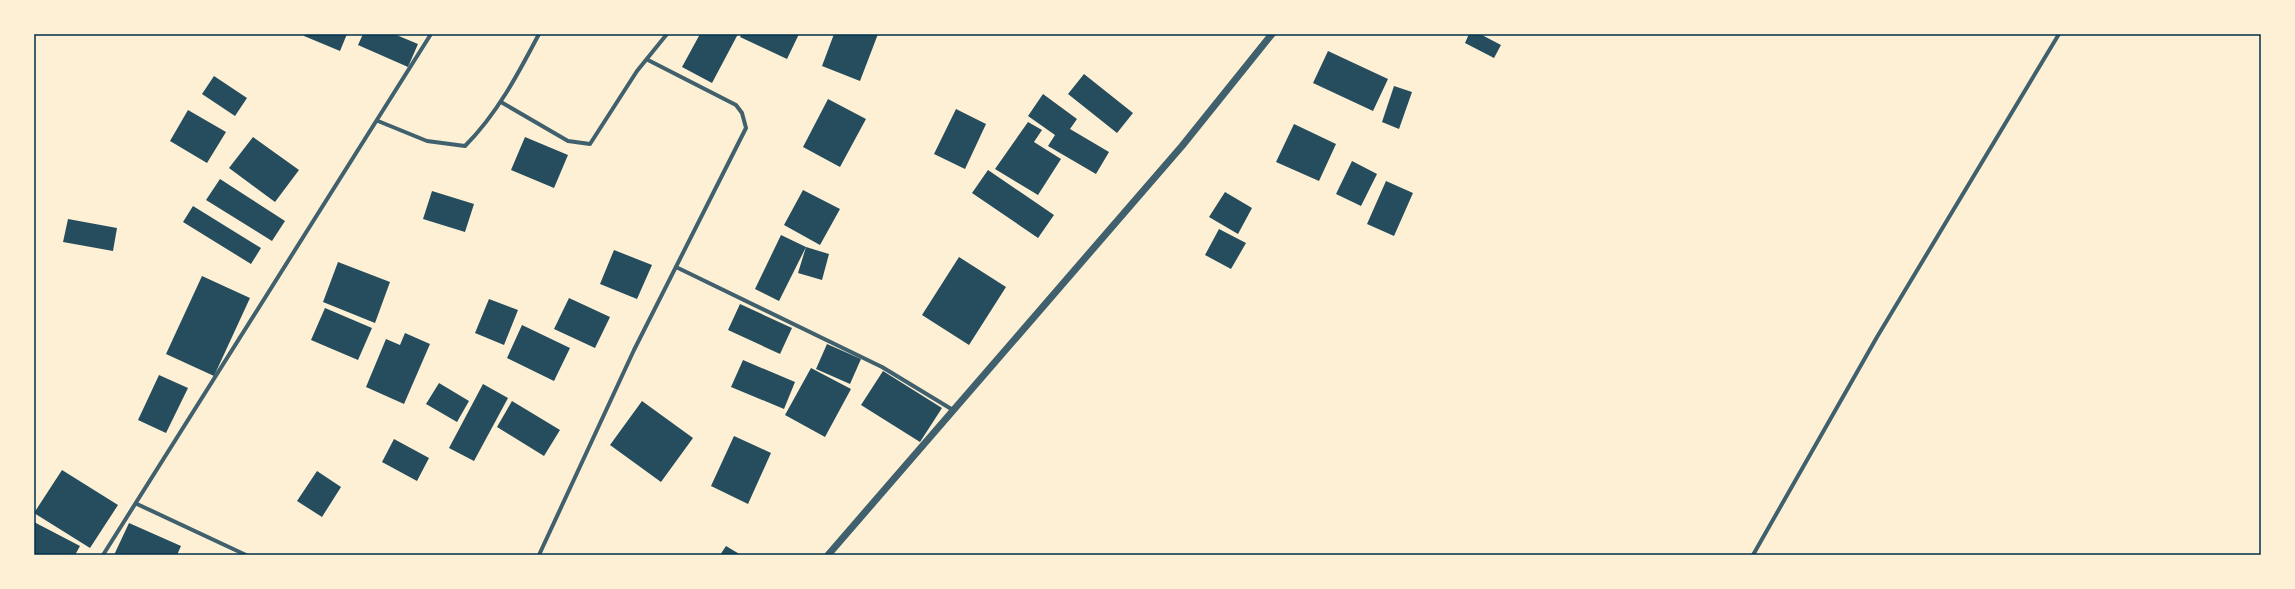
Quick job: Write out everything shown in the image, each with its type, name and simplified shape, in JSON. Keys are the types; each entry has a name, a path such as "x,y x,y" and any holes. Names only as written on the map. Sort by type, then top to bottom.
{"street":[{"path":"103,555 378,121 431,34"},
{"path":"378,121 427,142 465,146 484,126 501,102 539,34"},
{"path":"501,102 568,141 590,144 637,71 648,60 667,34"},
{"path":"828,555 1182,146 1272,34"},
{"path":"1753,555 1877,337 2059,34"},
{"path":"539,555 634,350 746,128 742,113 736,105 648,60"},
{"path":"676,267 882,367 953,410"},
{"path":"136,504 246,555"}],"building":[{"path":"305,34 347,34 340,51 304,36"},
{"path":"363,34 394,34 418,44 408,67 358,45"},
{"path":"700,34 738,34 712,83 682,67"},
{"path":"742,34 799,34 787,59 740,37"},
{"path":"834,34 878,34 860,81 822,66"},
{"path":"1469,34 1480,34 1501,45 1494,58 1465,43"},
{"path":"1328,51 1388,79 1373,111 1313,83"},
{"path":"1084,74 1133,113 1117,133 1068,94"},
{"path":"214,76 247,98 235,116 202,94"},
{"path":"1394,86 1412,92 1399,129 1382,122"},
{"path":"1043,94 1077,119 1070,129 1109,152 1096,174 1048,146 1055,135 1028,116"},
{"path":"828,99 866,119 840,167 803,147"},
{"path":"956,109 986,124 965,169 934,154"},
{"path":"188,110 226,132 207,163 170,141"},
{"path":"1028,122 1042,130 1034,142 1061,159 1038,195 995,169"},
{"path":"1294,124 1336,144 1319,181 1276,162"},
{"path":"253,137 299,170 275,202 229,168"},
{"path":"525,137 568,155 554,188 511,170"},
{"path":"1352,161 1377,174 1361,206 1336,194"},
{"path":"988,170 1054,215 1038,238 972,193"},
{"path":"220,179 285,221 272,241 206,200"},
{"path":"1386,181 1413,193 1394,236 1367,224"},
{"path":"803,190 840,209 820,245 784,225"},
{"path":"432,191 474,204 465,232 423,219"},
{"path":"1225,192 1252,208 1238,234 1209,217"},
{"path":"193,206 261,248 251,264 183,222"},
{"path":"68,219 117,228 113,251 63,242"},
{"path":"1219,229 1246,243 1231,269 1205,255"},
{"path":"781,235 806,247 779,301 755,289"},
{"path":"806,247 829,254 822,280 798,273"},
{"path":"614,250 652,265 637,299 600,284"},
{"path":"959,257 1006,287 969,345 922,315"},
{"path":"338,262 390,282 375,323 323,302"},
{"path":"202,276 250,298 214,376 166,354"},
{"path":"569,298 610,317 595,348 554,329"},
{"path":"489,299 518,310 504,345 475,333"},
{"path":"740,304 792,328 780,354 728,330"},
{"path":"325,308 372,328 358,360 311,340"},
{"path":"522,325 570,348 554,381 507,358"},
{"path":"405,333 430,344 404,404 366,387 386,339 400,345"},
{"path":"827,344 861,359 850,384 816,369"},
{"path":"743,360 795,382 784,409 731,387"},
{"path":"811,368 851,389 825,437 785,415"},
{"path":"883,371 942,408 920,442 861,405"},
{"path":"159,375 188,388 166,433 138,420"},
{"path":"439,383 469,401 457,422 426,404"},
{"path":"483,384 508,398 474,461 449,448"},
{"path":"512,401 560,430 544,456 497,427"},
{"path":"642,401 693,438 661,482 610,445"},
{"path":"734,436 771,453 748,504 711,486"},
{"path":"394,439 429,458 417,481 382,462"},
{"path":"62,470 118,505 90,548 34,513"},
{"path":"317,471 341,487 322,517 297,501"},
{"path":"34,522 80,546 75,555 34,555"},
{"path":"129,523 181,546 177,555 114,555"},
{"path":"726,546 741,555 720,555"}]}
